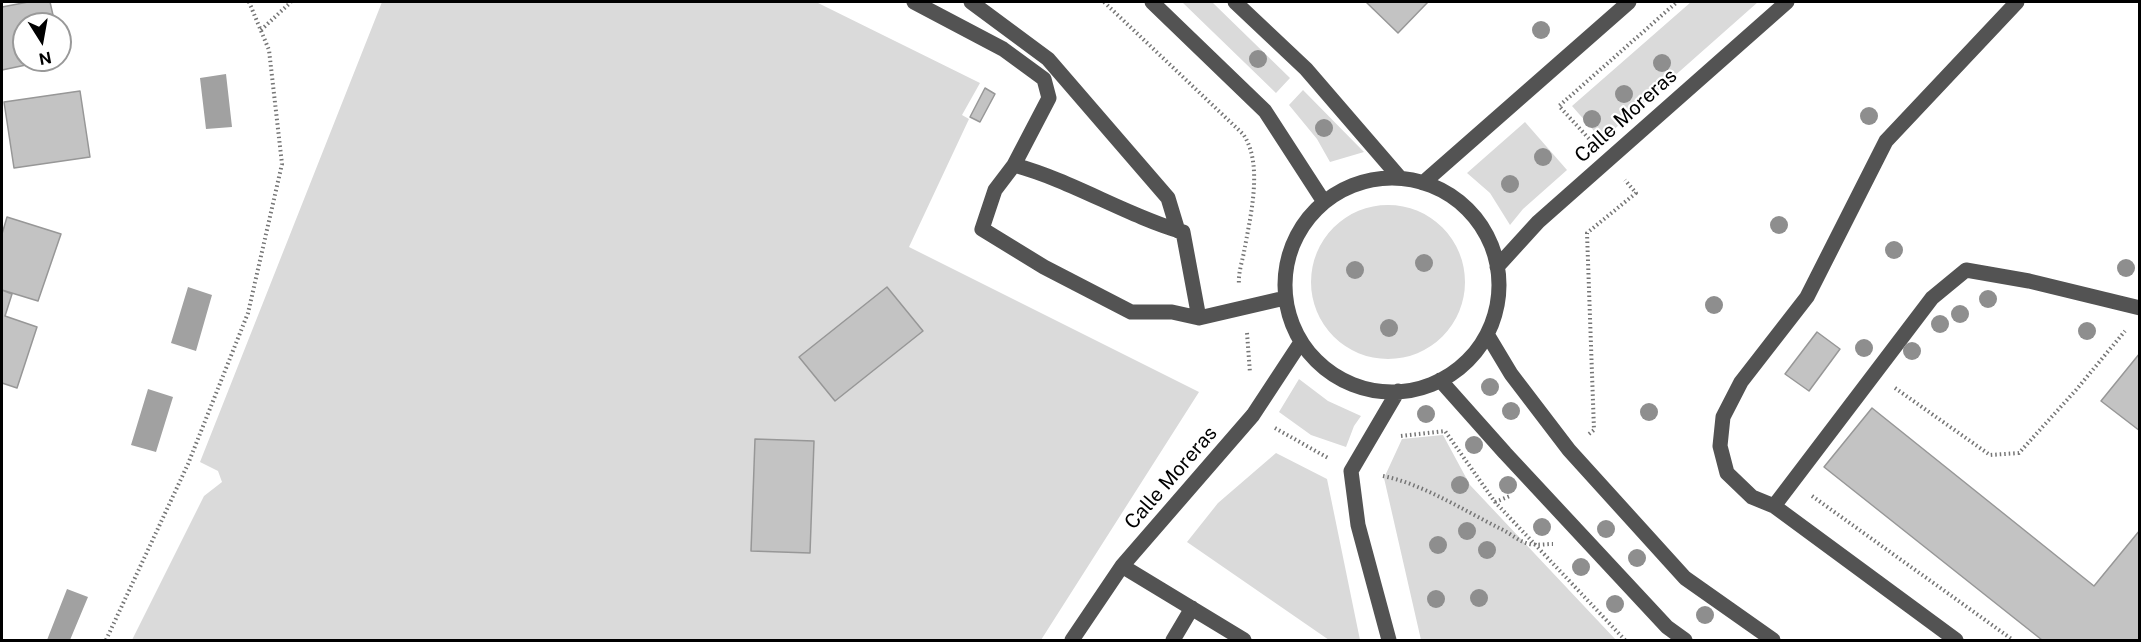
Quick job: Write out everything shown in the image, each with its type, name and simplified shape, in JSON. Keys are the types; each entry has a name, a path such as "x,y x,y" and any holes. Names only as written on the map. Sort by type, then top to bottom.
{"street":[{"path":"914,2 1003,50 1044,79 1049,98 1014,165 995,190 982,229 1044,267 1131,312 1172,312 1199,318 1285,298"},
{"path":"971,2 1048,59 1168,198 1178,231"},
{"path":"1152,2 1265,111 1324,202"},
{"path":"1235,2 1306,69 1400,178"},
{"path":"1423,183 1629,2"},
{"name":"Calle Moreras","path":"1497,267 1538,222 1787,2"},
{"path":"1956,640 1774,506 1752,497 1727,473 1720,446 1723,417 1741,382 1807,297 1886,141 2018,2"},
{"path":"1014,165 1045,174 1158,224 1183,232 1199,318"},
{"path":"1400,178 1423,183 1450,195 1472,214 1489,239 1497,267 1499,290 1495,312 1487,334 1459,368 1440,380 1420,388 1398,391 1370,390 1343,380 1319,364 1301,342 1291,321 1285,298 1285,272 1292,245 1305,222 1324,202 1347,188 1373,179 1400,178"},
{"path":"1774,506 1932,298 1966,270 2029,281 2139,308"},
{"path":"1487,334 1511,374 1569,450 1685,578 1773,640"},
{"name":"Calle Moreras","path":"1072,640 1122,566 1253,416 1301,342"},
{"path":"1440,380 1531,482 1667,627 1685,640"},
{"path":"1389,640 1358,525 1351,471 1398,391"},
{"path":"1122,566 1244,640"},
{"path":"1173,640 1192,608"}],"path":[{"path":"106,640 188,464 248,313 282,164 269,50 249,2"},
{"path":"261,30 291,2"},
{"path":"1104,2 1243,134 1250,144 1254,198 1239,280 1253,416 1351,471 1378,478 1383,469"},
{"path":"1569,450 1594,430 1587,233 1636,193 1609,159 1559,106 1677,2"},
{"path":"1893,386 1990,455 2019,453 2076,390 2128,327"},
{"path":"1395,444 1399,436 1445,431 1495,502 1625,640"},
{"path":"1383,476 1397,479 1425,491 1508,532 1523,542 1534,545 1553,544"},
{"path":"1495,502 1531,482"},
{"path":"1812,496 2013,640"}],"shaded area":[{"path":"382,2 816,2 980,83 962,115 969,119 909,247 1199,392 1041,640 132,640 204,496 222,482 218,471 200,462"},
{"path":"1182,2 1212,2 1290,78 1276,93"},
{"path":"1691,2 1758,2 1602,140 1572,106"},
{"path":"226,74 232,127 206,129 200,78"},
{"path":"1303,90 1364,152 1330,162 1317,139 1289,105"},
{"path":"1525,122 1567,170 1523,209 1510,225 1490,193 1467,173"},
{"path":"1388,205 1417,211 1431,218 1442,228 1452,239 1459,253 1465,282 1459,311 1452,325 1442,336 1431,346 1417,353 1388,359 1359,353 1345,346 1334,336 1324,325 1317,311 1311,282 1317,253 1324,239 1334,228 1345,218 1359,211"},
{"path":"188,287 212,295 196,351 171,343"},
{"path":"1299,379 1328,401 1361,416 1354,426 1346,447 1311,435 1279,412"},
{"path":"148,389 173,397 156,452 131,445"},
{"path":"1443,435 1470,485 1616,640 1421,640 1384,478 1402,439"},
{"path":"1276,453 1327,479 1360,640 1329,640 1187,542 1218,503"},
{"path":"67,589 88,597 70,640 47,640"}],"building":[{"path":"28,2 50,2 52,12 12,12 12,68 2,70 2,7"},
{"path":"1366,2 1428,2 1398,33"},
{"path":"985,88 995,94 980,122 970,117"},
{"path":"80,91 90,157 14,168 4,102"},
{"path":"7,217 61,234 38,301 2,290 2,234"},
{"path":"887,287 923,331 835,401 799,357"},
{"path":"2,290 12,294 5,316 37,327 17,388 2,383"},
{"path":"1817,332 1840,349 1809,391 1785,374"},
{"path":"2140,353 2140,431 2101,401"},
{"path":"1872,408 2094,586 2140,530 2140,640 2042,640 1824,467"},
{"path":"755,439 814,441 810,553 751,551"}]}
